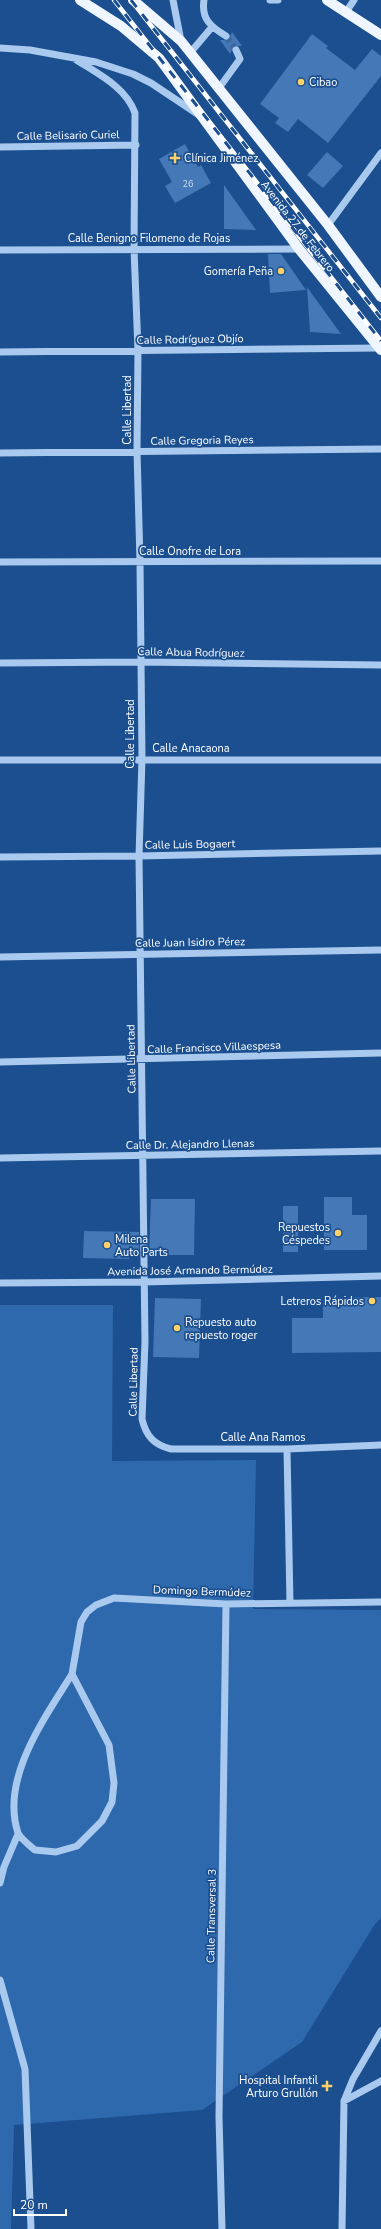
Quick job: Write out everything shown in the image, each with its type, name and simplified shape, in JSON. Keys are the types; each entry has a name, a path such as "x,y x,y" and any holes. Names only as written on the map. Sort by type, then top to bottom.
{"main road":[{"name":"Avenida 27 de Febrero","path":"80,0 121,26 159,58 200,116 299,248 380,349"},
{"path":"133,0 181,42 328,225 381,297"},
{"path":"327,0 381,35"}],"street":[{"path":"173,0 181,42"},
{"path":"204,0 203,12 212,27 226,36"},
{"path":"270,0 278,0"},
{"path":"346,12 354,0"},
{"path":"190,53 212,27"},
{"path":"0,48 30,50 96,62 143,78 200,116"},
{"path":"219,88 240,59 236,50"},
{"name":"Calle Libertad","path":"76,59 119,88 132,104 135,113 136,146 134,249 138,350 137,451 142,759 139,856 141,1060 144,1155 143,1282 145,1342 142,1419 144,1429 149,1437"},
{"name":"Calle Belisario Curiel","path":"0,147 136,146"},
{"path":"328,225 381,153"},
{"name":"Calle Benigno Filomeno de Rojas","path":"0,250 299,248"},
{"name":"Calle Rodríguez Objío","path":"0,352 380,349"},
{"name":"Calle Gregoria Reyes","path":"0,453 381,449"},
{"name":"Calle Onofre de Lora","path":"0,562 381,561"},
{"name":"Calle Abua Rodríguez","path":"0,663 141,662 381,665"},
{"name":"Calle Anacaona","path":"0,760 381,760"},
{"name":"Calle Luis Bogaert","path":"0,857 381,851"},
{"name":"Calle Juan Isidro Pérez","path":"0,957 381,950"},
{"name":"Calle Francisco Villaespesa","path":"0,1062 141,1060 381,1053"},
{"name":"Calle Dr. Alejandro Llenas","path":"0,1158 381,1151"},
{"name":"Avenida José Armando Bermúdez","path":"0,1283 143,1282 381,1276"},
{"name":"Calle Ana Ramos","path":"149,1437 162,1446 171,1449 288,1449 381,1445"},
{"path":"288,1449 290,1603"},
{"name":"Domingo Bermúdez","path":"72,1674 81,1622 87,1612 96,1605 114,1598 226,1604 381,1602"},
{"name":"Calle Transversal 3","path":"222,2229 219,2117 226,1604"},
{"path":"72,1674 102,1728 109,1745 114,1783 112,1802 102,1821 76,1846 56,1852 35,1850 18,1834 10,1804 14,1774 25,1747 72,1674"},
{"path":"0,1883 4,1866 18,1834"},
{"path":"0,1980 25,2069 31,2229"},
{"path":"342,2229 344,2101 353,2079 381,2031"},
{"path":"344,2101 381,2080"}],"shaded area":[{"path":"0,1305 113,1305 112,1461 256,1460 253,1609 381,1610 381,1918 375,1924 302,2042 202,2110 14,2125 11,2229 0,2229"}],"building":[{"path":"232,32 242,46 234,46 230,54 220,40 229,40"},
{"path":"312,34 328,46 326,48 355,70 372,49 381,56 381,76 328,143 298,119 288,132 275,123 279,118 260,104"},
{"path":"185,144 198,167 201,165 211,183 175,203 165,186 172,182 159,159"},
{"path":"327,152 343,166 323,188 307,175"},
{"path":"224,185 256,230 224,229"},
{"name":"Gomería Peña","path":"268,254 281,254 306,290 270,293"},
{"path":"307,287 341,334 310,332"},
{"name":"Repuestos Céspedes","path":"324,1197 352,1197 352,1215 367,1215 367,1250 324,1250"},
{"path":"151,1199 195,1199 194,1255 149,1255"},
{"path":"283,1206 298,1206 298,1252 283,1252"},
{"name":"Milena Auto Parts","path":"84,1231 139,1232 139,1255 129,1255 129,1259 83,1258"},
{"path":"381,1297 381,1352 292,1353 292,1318 323,1318 323,1298"},
{"name":"Repuesto auto repuesto roger","path":"155,1298 201,1299 199,1358 153,1357"}],"tunnel":[{"path":"226,36 236,50"}],"railway":[{"path":"114,0 381,341"},
{"path":"131,0 381,318"}],"place":[{"name":"Cibao","path":"301,82"},
{"name":"Clínica Jiménez","path":"175,158"},
{"name":"Gomería Peña","path":"281,271"},
{"name":"Repuestos Céspedes","path":"338,1233"},
{"name":"Milena Auto Parts","path":"107,1245"},
{"name":"Letreros Rápidos","path":"372,1301"},
{"name":"Repuesto auto repuesto roger","path":"177,1328"},
{"name":"Hospital Infantil Arturo Grullón","path":"327,2086"}]}
